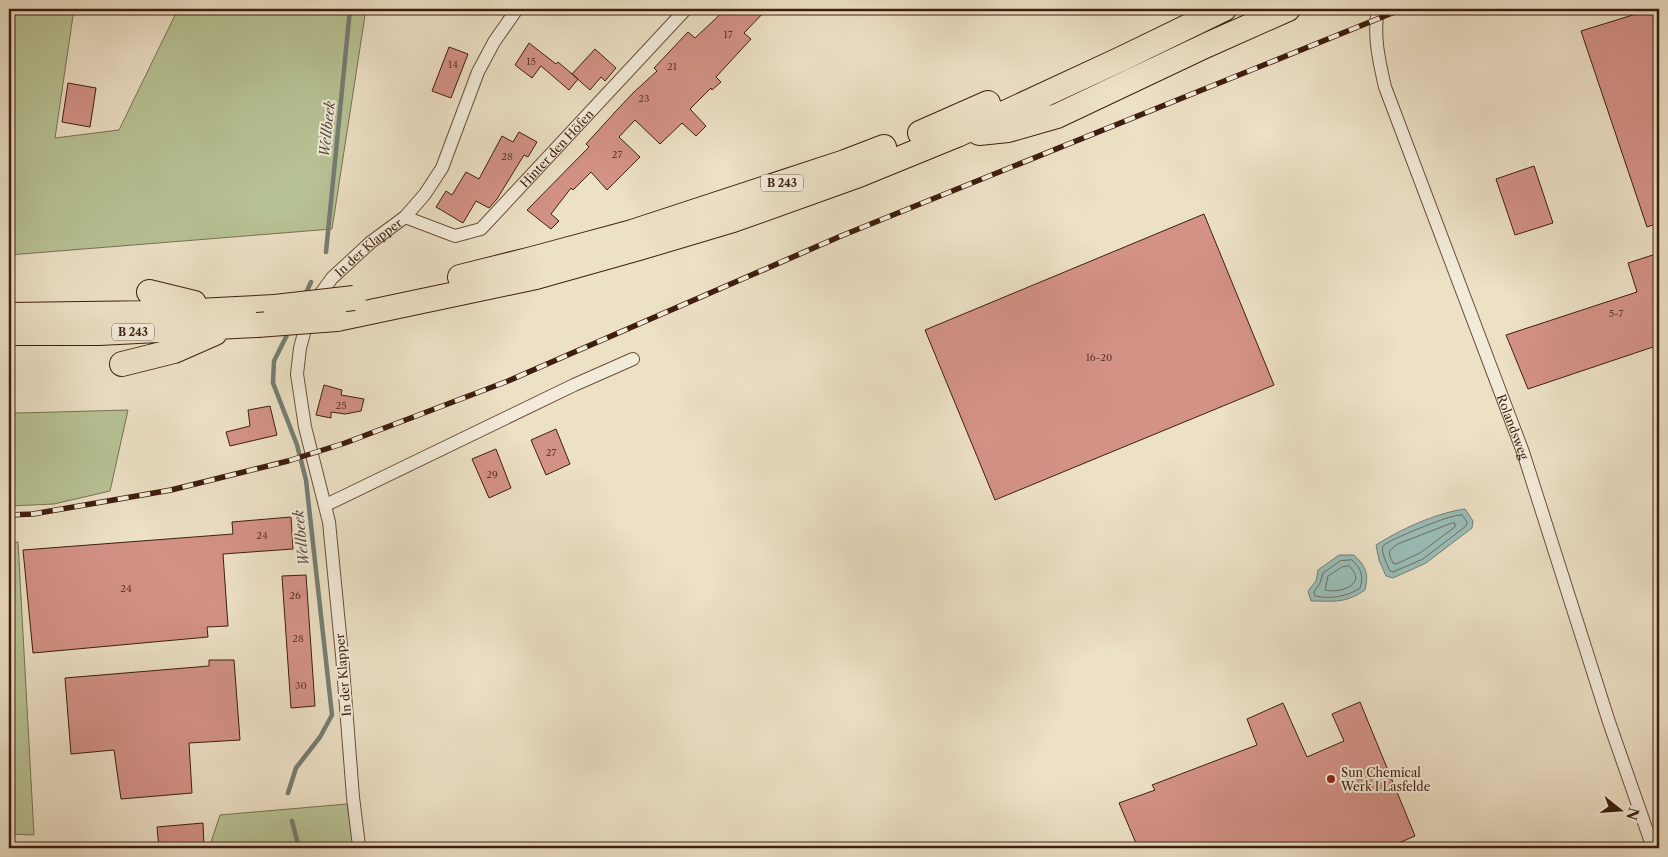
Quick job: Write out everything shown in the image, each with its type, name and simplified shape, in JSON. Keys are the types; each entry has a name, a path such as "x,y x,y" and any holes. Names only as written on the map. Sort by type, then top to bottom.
{"highway":[{"name":"B 243","path":"9,333 99,333 224,318 275,307 354,298 522,262 632,232 845,162 931,129 1107,49 1188,9"},
{"name":"B 243","path":"9,315 149,313 224,318 257,325 337,319 536,277 733,220 859,175 957,135 1122,59 1224,9"},
{"path":"957,135 1008,130 1057,116 1206,45 1288,9"},
{"path":"149,292 224,318"},
{"path":"122,364 174,351 224,318"}],"street":[{"name":"In der Klapper","path":"359,846 326,505 305,427 297,374 300,348 311,307 332,278 371,242 405,217 425,194 442,168 478,72 494,42 517,9"},
{"name":"Hinter den Höfen","path":"405,217 455,236 481,229 686,9"},
{"name":"Rolandsweg","path":"1378,9 1376,19 1377,51 1385,87 1524,452 1608,722 1653,848"},
{"path":"326,505 574,385 633,359"}],"green space":[{"path":"9,9 74,9 55,138 119,130 178,9 366,9 332,229 9,255"},
{"path":"128,410 110,491 54,504 9,506 9,412"},
{"path":"18,542 34,835 9,834 9,543"},
{"path":"347,804 354,848 209,848 220,815"}],"water":[{"path":"1465,509 1473,521 1472,528 1426,563 1393,578 1386,576 1379,560 1376,545 1419,522"},
{"path":"1339,555 1354,555 1361,563 1366,571 1365,590 1345,600 1311,601 1308,591 1316,581 1318,570"}],"building":[{"path":"726,9 767,9 744,33 751,39 716,77 721,82 712,90 711,88 690,109 706,126 696,136 682,123 660,144 635,120 619,137 640,157 607,190 591,172 573,190 571,188 551,214 559,221 551,229 527,210 589,147 586,144 633,93 657,71 654,68 688,32 695,38"},
{"path":"1652,9 1659,9 1659,223 1647,227 1581,31"},
{"path":"529,43 556,64 558,62 578,79 569,90 541,66 532,78 515,65"},
{"path":"449,47 468,54 451,98 432,91"},
{"path":"595,49 616,68 605,81 601,77 590,90 572,74"},
{"path":"68,83 96,88 90,127 62,122"},
{"path":"519,132 537,142 528,157 524,155 497,199 489,208 476,201 463,223 436,207 446,191 452,195 466,172 479,179 502,136 513,142"},
{"path":"1534,166 1553,223 1515,235 1496,179"},
{"path":"1204,214 1274,385 995,500 925,330"},
{"path":"1659,253 1659,345 1528,389 1506,335 1637,292 1628,263"},
{"path":"324,385 342,390 341,395 364,399 361,411 345,414 331,412 331,418 316,415"},
{"path":"270,406 277,435 230,446 226,432 250,426 248,410"},
{"path":"556,429 570,464 546,475 531,440"},
{"path":"496,449 511,488 489,498 472,459"},
{"path":"291,517 293,549 223,554 228,626 207,627 208,637 33,653 23,550 233,534 232,522"},
{"path":"306,575 315,706 291,708 282,576"},
{"path":"209,660 234,660 240,740 189,743 192,793 121,799 114,750 71,754 65,678 209,666"},
{"name":"Sun Chemical Werk I Lasfelde","path":"1360,702 1415,836 1387,848 1138,848 1119,803 1155,790 1152,785 1257,745 1247,719 1283,703 1307,757 1344,741 1332,714"},
{"path":"203,823 204,848 159,848 157,827"}],"waterway":[{"name":"Wellbeek","path":"326,252 350,9"},
{"name":"Wellbeek","path":"305,295 311,282"},
{"name":"Wellbeek","path":"288,793 296,768 320,737 332,715 306,480 297,445 273,383 274,361 290,329"},
{"name":"Wellbeek","path":"292,821 299,848"}],"railway":[{"path":"9,515 33,514 171,490 288,461 345,443 508,381 841,236 1402,9"}],"place":[{"name":"Sun Chemical Werk I Lasfelde","path":"1331,779"}]}
